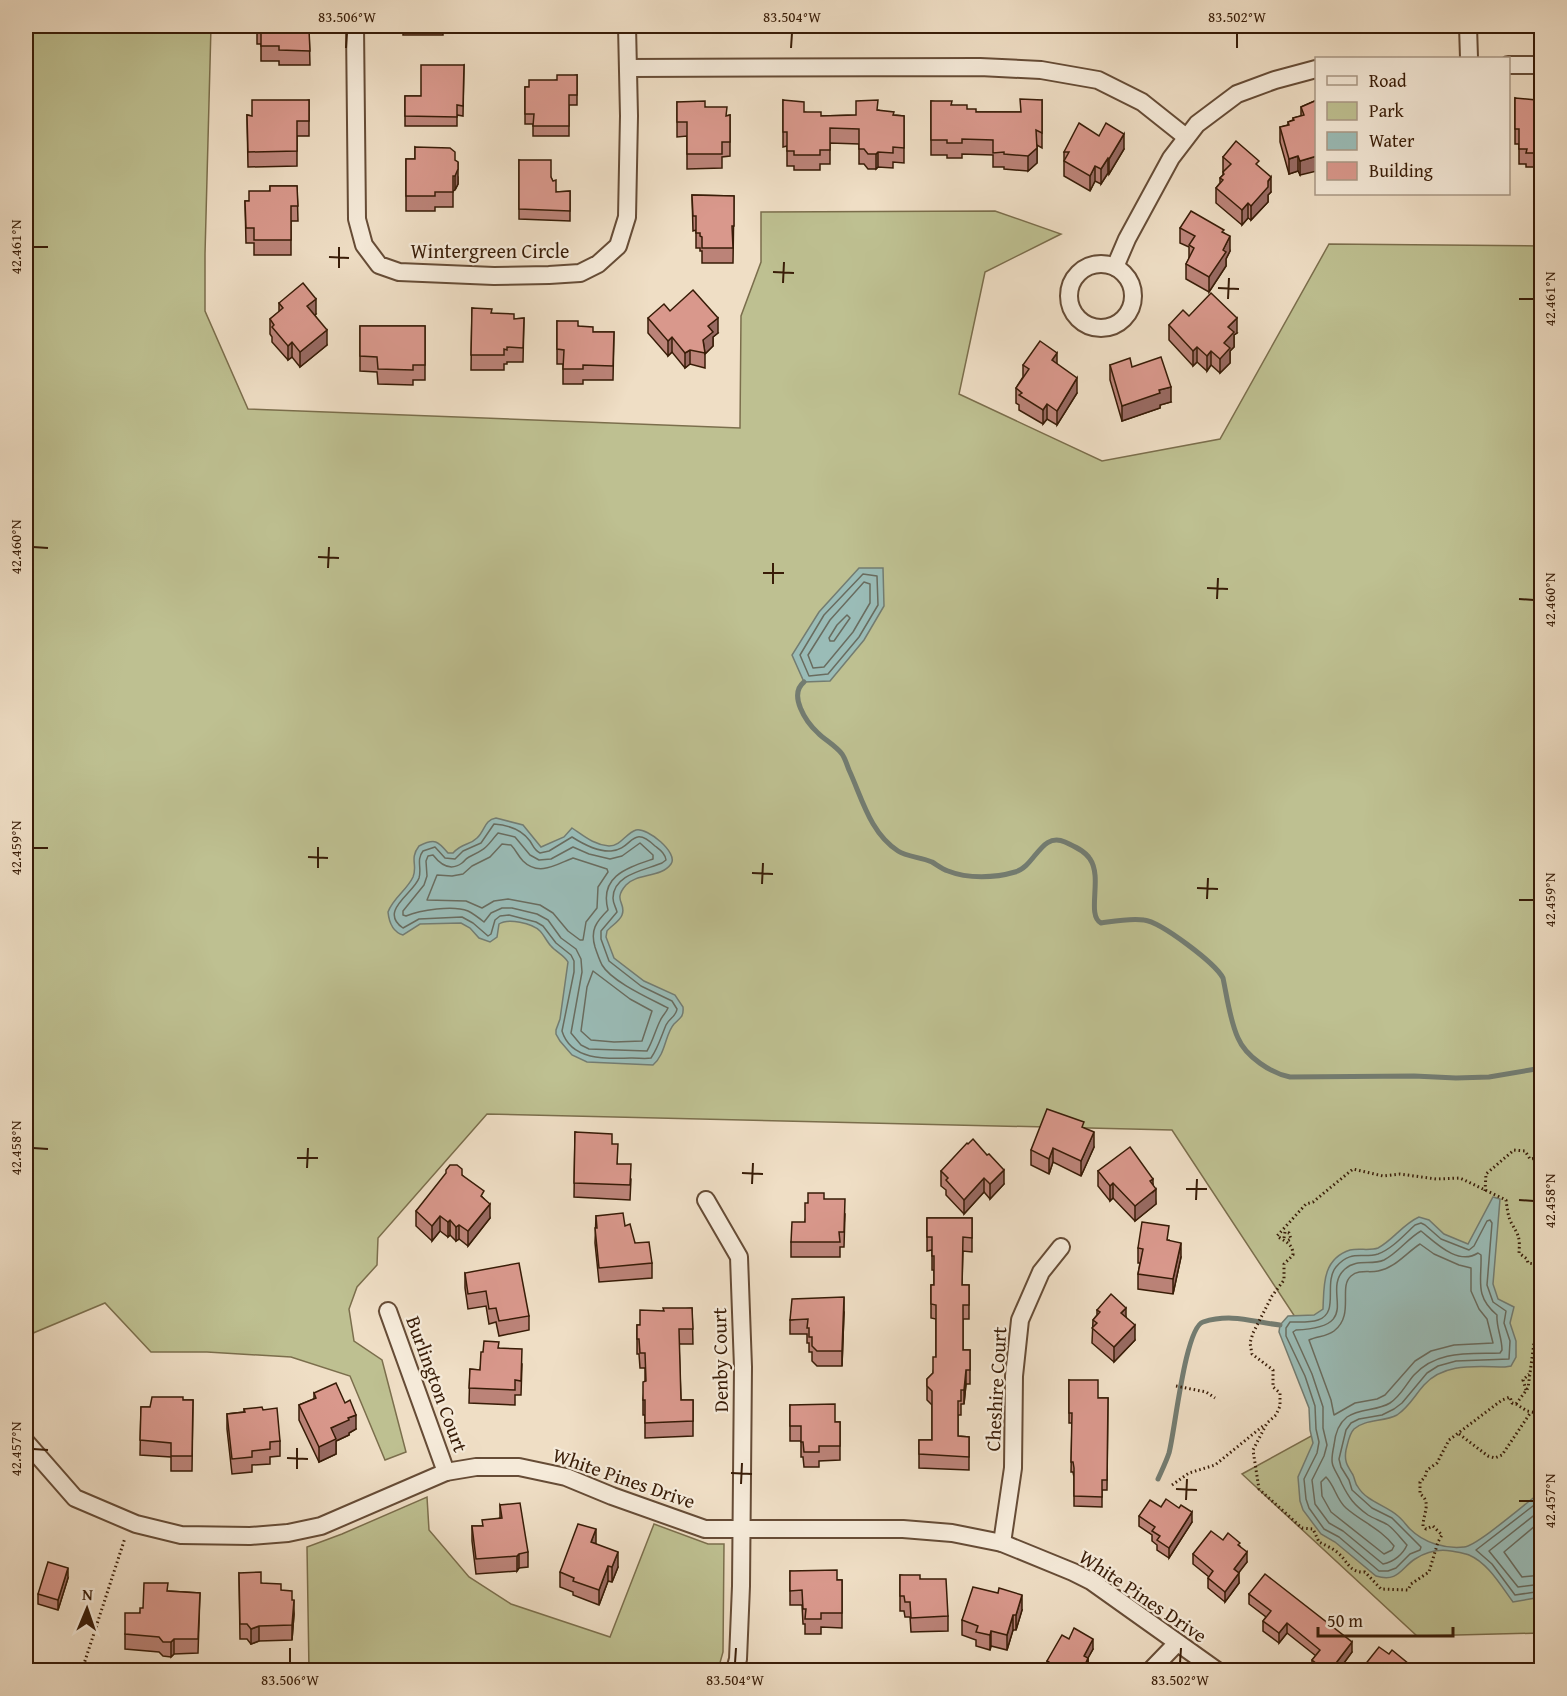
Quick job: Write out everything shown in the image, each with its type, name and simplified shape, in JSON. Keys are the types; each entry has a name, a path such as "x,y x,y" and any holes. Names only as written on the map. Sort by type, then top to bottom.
{"street":[{"name":"Wintergreen Circle","path":"355,26 357,219 364,245 379,265 399,272 494,276 580,273 598,264 618,246 627,217 627,26"},
{"path":"1468,26 1469,57"},
{"path":"1510,65 1542,65"},
{"path":"628,68 959,67 1041,70 1098,80 1142,102 1186,137"},
{"path":"1115,267 1127,239 1171,158 1197,124 1237,94 1275,80 1315,70"},
{"name":"Denby Court","path":"706,1200 739,1257 742,1528 738,1659 735,1671"},
{"name":"Cheshire Court","path":"1002,1543 1013,1468 1014,1376 1020,1320 1041,1272 1061,1247"},
{"name":"Burlington Court","path":"388,1311 446,1472"},
{"name":"White Pines Drive","path":"26,1442 75,1498 131,1522 181,1535 250,1536 288,1533 321,1526 446,1472 476,1467 519,1467 566,1477 705,1529 903,1529 952,1533 1002,1543 1091,1581 1216,1671"},
{"path":"1151,1671 1177,1643"}],"path":[{"path":"1485,1191 1486,1174 1514,1150 1525,1151 1530,1159 1542,1157"},
{"path":"1172,1485 1189,1473 1215,1465 1276,1415 1280,1406 1280,1393 1273,1387 1273,1370 1252,1354 1250,1343 1272,1296 1284,1280 1284,1264 1293,1255 1293,1250 1285,1240 1277,1236 1306,1204 1319,1197 1353,1169 1383,1176 1400,1174 1436,1179 1461,1178 1506,1200 1512,1225 1517,1228 1519,1253 1527,1259 1528,1263 1534,1264 1541,1270 1538,1279 1542,1307"},
{"path":"1516,1404 1528,1388 1533,1343 1542,1338"},
{"path":"1176,1386 1206,1392 1215,1398"},
{"path":"1267,1423 1253,1450 1259,1489 1302,1528 1313,1529 1319,1542 1336,1550 1348,1567 1357,1572 1365,1572 1381,1589 1408,1590 1411,1584 1429,1572 1442,1535 1433,1526 1426,1529 1423,1526 1427,1502 1420,1494 1420,1482 1427,1470 1437,1462 1449,1440 1502,1400 1510,1397 1512,1403 1531,1412 1542,1414"},
{"path":"1459,1434 1488,1456 1495,1458 1502,1455 1531,1412"},
{"path":"82,1671 131,1522"}],"green space":[{"path":"26,26 211,26 205,311 248,409 740,428 741,316 761,262 761,212 995,211 1061,234 985,272 959,394 1102,461 1220,439 1329,244 1541,246 1541,1633 1417,1636 1242,1474 1357,1411 1172,1130 487,1114 378,1238 377,1265 357,1287 349,1309 354,1341 382,1360 406,1452 385,1460 350,1376 291,1357 207,1352 151,1352 105,1303 26,1336"},
{"path":"427,1497 429,1530 469,1577 511,1604 610,1637 654,1524 708,1544 724,1544 723,1652 718,1670 309,1670 307,1547"}],"water":[{"path":"859,568 883,568 884,606 864,640 830,681 804,682 792,655 819,612"},
{"path":"496,818 523,825 541,847 564,837 572,828 594,842 609,846 617,844 636,830 641,830 661,842 670,854 671,864 667,868 631,881 622,890 620,898 623,908 622,915 607,931 606,937 614,958 644,981 675,995 683,1007 680,1019 671,1028 660,1055 653,1065 587,1062 572,1055 560,1041 556,1030 560,1019 568,962 536,928 520,922 503,922 499,924 497,937 490,942 479,938 470,928 461,923 420,924 403,935 392,926 388,912 413,877 414,858 419,846 436,842 448,853 453,853 474,840 489,821"},
{"path":"1493,1197 1500,1199 1493,1284 1498,1299 1514,1307 1510,1323 1516,1341 1516,1357 1511,1366 1462,1367 1442,1372 1424,1385 1397,1415 1354,1429 1345,1457 1356,1484 1366,1496 1393,1512 1422,1538 1442,1546 1470,1545 1541,1492 1541,1597 1513,1602 1488,1569 1469,1555 1446,1550 1433,1552 1415,1559 1398,1574 1383,1578 1376,1576 1335,1542 1321,1534 1303,1510 1300,1501 1298,1477 1313,1443 1309,1408 1279,1332 1280,1325 1288,1316 1314,1315 1323,1309 1326,1274 1334,1260 1341,1254 1350,1250 1378,1248 1419,1217 1429,1220 1444,1234 1468,1244"}],"building":[{"path":"257,26 307,26 310,51 279,50 279,46 261,46 261,30 257,29"},
{"path":"421,65 464,65 463,106 457,105 457,117 405,116 405,96 421,96"},
{"path":"557,75 577,75 577,95 569,95 569,126 533,126 534,114 525,114 525,87 529,87 529,80 557,80"},
{"path":"1515,98 1536,100 1536,110 1542,111 1542,153 1526,153 1527,149 1519,149 1519,129 1515,129"},
{"path":"1020,99 1042,100 1042,133 1036,130 1037,148 1028,156 1004,154 1004,152 993,153 993,140 962,139 962,143 947,143 947,140 931,140 931,101 952,101 951,105 967,105 967,109 976,109 976,112 1021,112"},
{"path":"252,100 309,100 309,121 297,121 297,151 248,152 247,115 252,116"},
{"path":"783,100 804,102 804,112 821,112 821,116 856,115 856,101 878,100 877,110 904,116 904,148 893,147 893,153 868,154 864,149 859,149 859,129 830,128 830,150 820,150 820,155 794,155 794,151 787,151 787,132 783,132"},
{"path":"705,101 705,107 727,107 726,116 730,115 730,142 722,142 722,154 687,154 687,122 677,122 677,102"},
{"path":"1315,101 1315,157 1300,161 1298,156 1289,159 1280,127 1289,125 1288,122 1294,120 1293,118 1304,115 1301,107"},
{"path":"1079,123 1099,136 1106,123 1124,134 1101,169 1095,166 1090,176 1064,161 1069,152 1064,152"},
{"path":"1236,141 1259,161 1256,164 1271,177 1268,187 1251,206 1248,203 1242,210 1216,188 1223,180 1220,178 1223,172 1231,164 1223,157"},
{"path":"415,147 450,148 455,152 458,169 453,176 453,192 435,192 435,196 406,196 406,159 415,159"},
{"path":"519,160 551,160 551,177 553,181 556,180 556,192 570,191 570,211 519,209"},
{"path":"270,186 297,186 298,206 291,206 291,240 254,240 254,228 246,228 245,201 249,201 249,191 270,191"},
{"path":"692,195 734,196 733,248 702,248 702,237 700,233 696,233"},
{"path":"1191,211 1224,230 1222,232 1230,236 1223,250 1226,252 1209,277 1186,264 1194,248 1189,245 1195,236 1180,228"},
{"path":"303,283 316,299 307,306 327,330 300,352 292,342 288,346 272,327 274,325 270,319 283,308 279,303"},
{"path":"693,290 718,318 708,326 713,332 703,340 705,353 690,350 685,353 672,337 668,341 648,318 664,304 670,311"},
{"path":"1211,293 1237,318 1228,327 1234,332 1224,343 1230,348 1220,359 1211,351 1207,356 1197,347 1193,351 1169,325 1183,310 1189,316"},
{"path":"472,308 492,309 491,313 514,314 514,319 524,318 523,348 507,347 507,350 504,349 504,355 471,355"},
{"path":"557,321 578,321 578,326 593,327 593,332 614,332 613,366 583,365 583,369 563,369 564,350 557,349"},
{"path":"360,326 425,326 425,365 413,365 413,370 378,369 377,357 360,356"},
{"path":"1040,341 1057,353 1052,360 1077,378 1057,411 1047,404 1043,410 1019,395 1022,393 1016,388 1029,369 1023,365"},
{"path":"1161,357 1171,387 1122,406 1110,365 1130,358 1132,367"},
{"path":"1047,1109 1084,1122 1082,1127 1094,1132 1081,1161 1053,1148 1049,1159 1031,1150"},
{"path":"575,1132 612,1134 612,1144 618,1144 617,1164 631,1164 630,1185 574,1183"},
{"path":"973,1139 1004,1170 990,1184 984,1178 964,1200 941,1171"},
{"path":"1130,1147 1153,1179 1150,1181 1156,1189 1135,1206 1113,1183 1110,1186 1098,1171"},
{"path":"450,1165 457,1165 462,1169 462,1175 484,1191 481,1196 490,1204 468,1231 459,1225 456,1227 450,1220 448,1222 440,1216 432,1226 416,1211"},
{"path":"808,1193 824,1193 824,1199 845,1199 844,1232 839,1232 840,1242 791,1242 792,1222 805,1222 805,1203 808,1203"},
{"path":"623,1213 625,1226 630,1224 635,1243 649,1242 652,1263 599,1268 596,1216"},
{"path":"927,1218 972,1218 972,1238 963,1237 962,1285 969,1285 969,1305 963,1305 963,1350 970,1350 970,1370 966,1370 964,1390 961,1390 961,1401 958,1401 958,1436 969,1437 969,1457 919,1454 919,1440 932,1440 932,1391 927,1386 927,1379 933,1373 933,1357 936,1357 936,1305 931,1304 931,1285 934,1285 934,1256 932,1256 932,1237 927,1237"},
{"path":"1142,1222 1169,1226 1167,1240 1181,1243 1173,1279 1138,1274 1143,1249 1138,1248"},
{"path":"519,1263 529,1316 499,1321 496,1308 489,1309 486,1291 468,1294 465,1273"},
{"path":"1111,1294 1126,1308 1121,1313 1135,1325 1114,1347 1092,1328 1097,1323 1093,1320 1100,1312 1097,1310"},
{"path":"844,1297 842,1351 817,1351 812,1346 812,1337 809,1337 808,1319 790,1320 792,1299"},
{"path":"663,1308 692,1308 693,1329 679,1329 681,1400 693,1400 693,1421 645,1423 643,1382 646,1381 645,1353 640,1353 637,1325 640,1325 640,1310 664,1311"},
{"path":"484,1341 499,1342 498,1348 522,1349 521,1381 515,1380 515,1390 469,1388 470,1369 480,1370"},
{"path":"1069,1380 1098,1380 1098,1398 1108,1398 1107,1480 1102,1480 1102,1497 1074,1496"},
{"path":"336,1383 345,1403 350,1400 356,1415 331,1428 336,1439 319,1447 299,1405 316,1398 314,1393"},
{"path":"152,1397 183,1397 183,1400 193,1400 192,1456 171,1456 171,1443 140,1440 141,1407 150,1407"},
{"path":"835,1404 835,1422 840,1422 840,1446 819,1446 819,1452 804,1452 803,1442 801,1442 801,1426 790,1426 790,1405"},
{"path":"262,1407 263,1410 277,1408 280,1441 270,1442 270,1449 252,1451 252,1457 232,1459 227,1414"},
{"path":"1166,1499 1179,1508 1181,1505 1192,1512 1169,1548 1157,1540 1160,1536 1152,1531 1155,1527 1139,1516 1150,1500 1161,1507"},
{"path":"520,1503 528,1552 517,1556 476,1559 472,1526 483,1526 482,1520 502,1518 500,1505"},
{"path":"578,1524 596,1529 591,1542 618,1552 612,1567 608,1566 599,1590 573,1581 574,1578 560,1572"},
{"path":"1211,1531 1223,1540 1228,1533 1247,1552 1234,1569 1239,1573 1225,1592 1208,1578 1213,1571 1193,1554"},
{"path":"48,1562 68,1568 58,1600 38,1594"},
{"path":"837,1570 837,1580 842,1580 842,1613 821,1613 821,1619 805,1619 806,1609 803,1609 802,1590 790,1591 790,1571"},
{"path":"261,1572 261,1583 281,1584 281,1590 292,1591 292,1600 294,1600 292,1625 259,1626 251,1629 247,1624 240,1624 239,1573"},
{"path":"1265,1574 1352,1642 1330,1671 1326,1671 1312,1660 1320,1650 1287,1623 1279,1633 1263,1621 1271,1611 1249,1594"},
{"path":"900,1575 920,1575 920,1579 946,1579 948,1616 911,1618 910,1602 905,1602 904,1596 900,1596"},
{"path":"144,1583 168,1583 167,1591 200,1593 198,1639 174,1639 171,1642 163,1642 159,1637 125,1634 125,1613 140,1613 140,1608 143,1608"},
{"path":"973,1587 998,1593 999,1588 1022,1595 1007,1635 991,1631 990,1635 976,1632 978,1626 962,1620"},
{"path":"1074,1628 1093,1639 1084,1656 1088,1658 1084,1667 1086,1668 1085,1671 1062,1671 1047,1661 1062,1635 1069,1639"},
{"path":"1379,1647 1389,1654 1392,1650 1414,1668 1422,1671 1360,1671"}],"waterway":[{"path":"804,682 798,694 800,708 813,728 843,756 868,814 888,844 902,853 928,860 948,871 982,877 1007,874 1022,869 1050,841 1065,842 1079,849 1088,856 1094,867 1094,904 1097,919 1101,923 1133,919 1152,922 1187,944 1210,963 1223,978 1238,1038 1247,1052 1267,1068 1290,1077 1456,1078 1489,1077 1542,1068"},
{"path":"1158,1479 1169,1453 1186,1360 1197,1328 1203,1322 1223,1318 1280,1325"}]}
